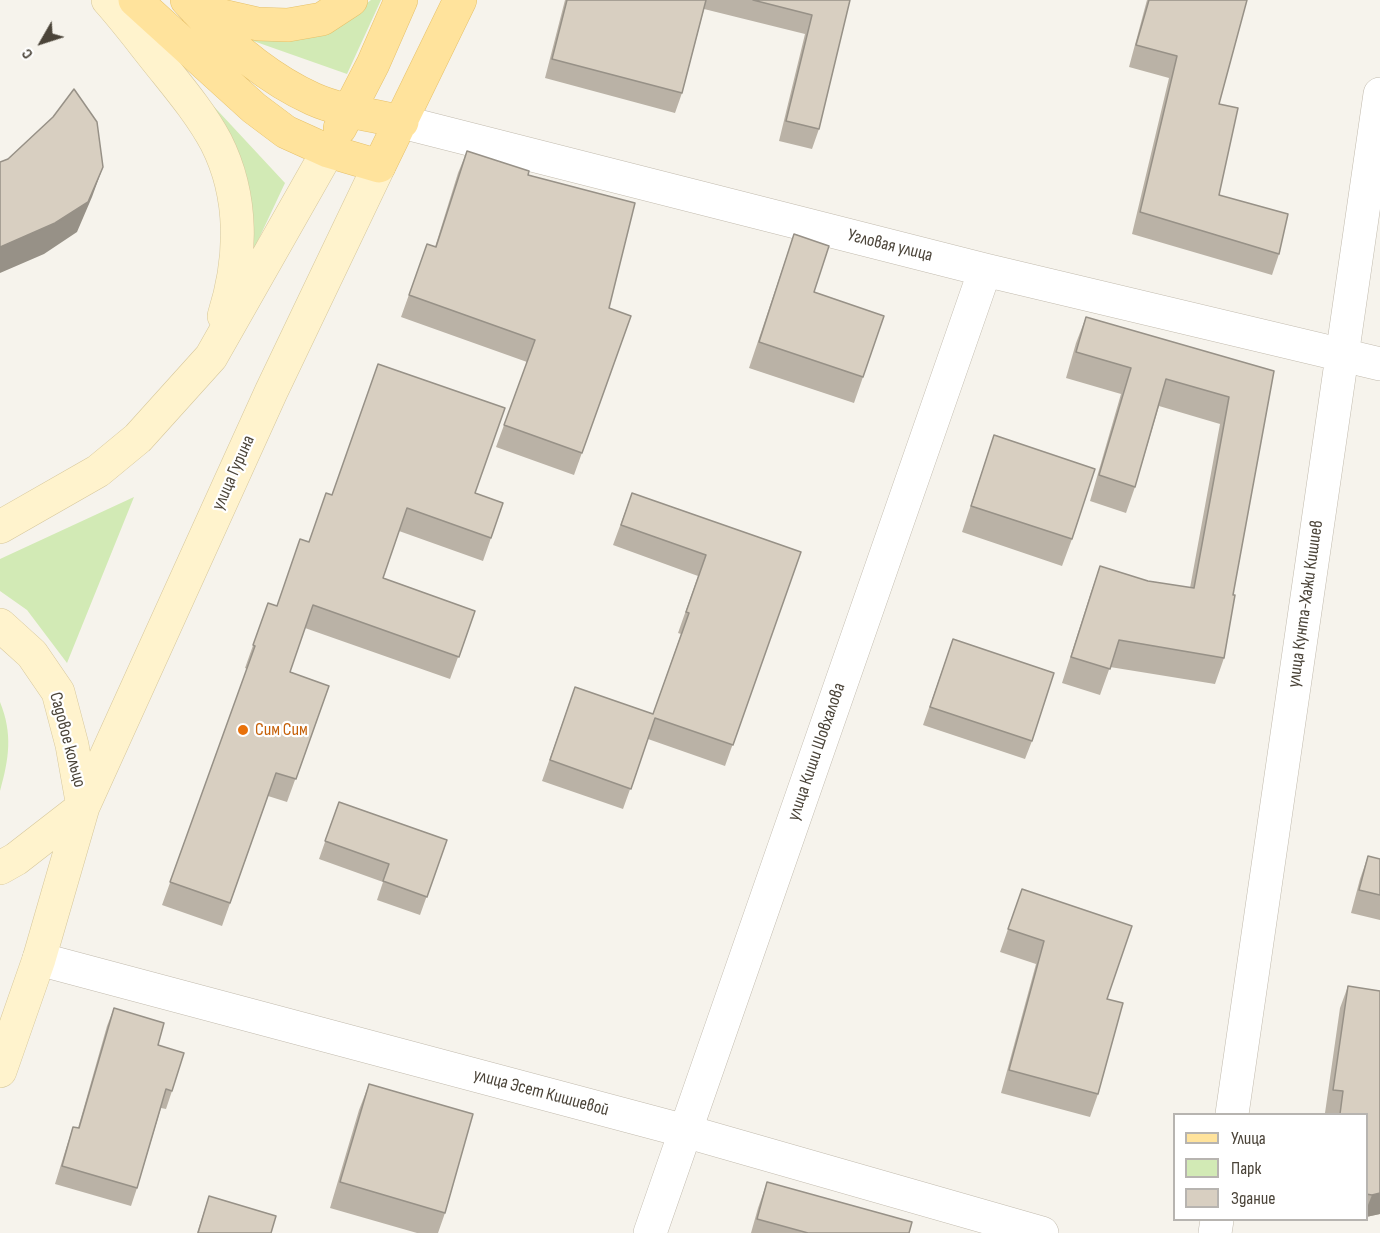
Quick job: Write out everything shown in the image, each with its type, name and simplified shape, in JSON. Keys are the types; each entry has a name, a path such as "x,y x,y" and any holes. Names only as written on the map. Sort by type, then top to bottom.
{"main road":[{"path":"108,0 193,106 216,142 230,175 237,208 238,245 232,292 211,357"},
{"path":"135,0 254,108 286,132 328,151 380,166"},
{"path":"191,5 258,24 288,25 322,19 351,0"},
{"path":"0,527 98,471 138,438 211,357 350,110 401,0"},
{"name":"улица Гурина","path":"0,1071 39,959 84,807 271,392 460,0"},
{"path":"191,5 230,44 278,80 314,99 402,122"},
{"name":"Садовое кольцо","path":"0,624 32,654 58,692 72,745 84,807 16,859 0,868"}],"street":[{"name":"улица Кунта-Хажи Кишиев","path":"1232,1113 1380,94"},
{"name":"Угловая улица","path":"402,122 985,270 1380,364"},
{"name":"улица Киши Шовхалова","path":"650,1233 985,270"},
{"name":"улица Эсет Кишиевой","path":"39,959 685,1131 1042,1233"}],"green space":[{"path":"371,0 381,0 347,74 242,37 350,16"},
{"path":"166,55 285,183 254,249 248,195"},
{"path":"134,497 67,663 27,610 0,591 0,559"},
{"path":"0,702 7,725 8,746 6,768 0,791"}],"building":[{"path":"567,0 706,0 682,93 552,59"},
{"path":"753,0 850,0 819,129 786,121 812,15"},
{"path":"1149,0 1247,0 1219,104 1238,108 1219,195 1288,214 1279,254 1140,212 1177,56 1136,45"},
{"path":"74,89 97,122 103,167 88,202 55,223 0,247 0,162 8,159 53,117"},
{"path":"467,151 529,171 528,175 635,203 609,308 631,316 582,453 504,425 535,340 409,295 427,244 436,247"},
{"path":"794,234 829,246 814,292 884,316 863,377 759,342"},
{"path":"1086,317 1274,371 1233,595 1235,595 1224,658 1119,640 1110,669 1071,657 1100,566 1148,581 1194,588 1229,397 1166,379 1135,487 1099,475 1131,368 1076,352"},
{"path":"378,364 505,408 475,493 503,503 491,538 407,508 383,578 475,611 459,657 313,605 290,672 329,686 296,779 276,773 230,903 170,882 255,646 253,645 268,603 277,606 300,539 309,542 326,493 332,495"},
{"path":"994,435 1095,469 1072,539 971,506"},
{"path":"632,493 801,552 733,745 655,718 631,789 550,760 575,687 653,714 689,613 686,612 706,555 621,525"},
{"path":"953,639 1054,673 1032,741 930,707"},
{"path":"339,802 447,840 427,897 383,881 389,864 325,841"},
{"path":"1368,856 1380,859 1380,895 1359,890"},
{"path":"1022,889 1132,926 1107,999 1123,1003 1098,1094 1009,1070 1044,941 1008,929"},
{"path":"1348,986 1380,991 1380,1193 1368,1194 1368,1113 1340,1113 1343,1091 1333,1090"},
{"path":"114,1008 164,1023 158,1045 184,1053 172,1091 166,1089 137,1188 62,1166 73,1127 79,1128"},
{"path":"369,1084 473,1114 445,1213 340,1182"},
{"path":"767,1182 912,1222 909,1233 808,1233 757,1219"},
{"path":"209,1196 276,1216 271,1233 198,1233"}],"place":[{"name":"Сим Сим","path":"243,730"}]}
